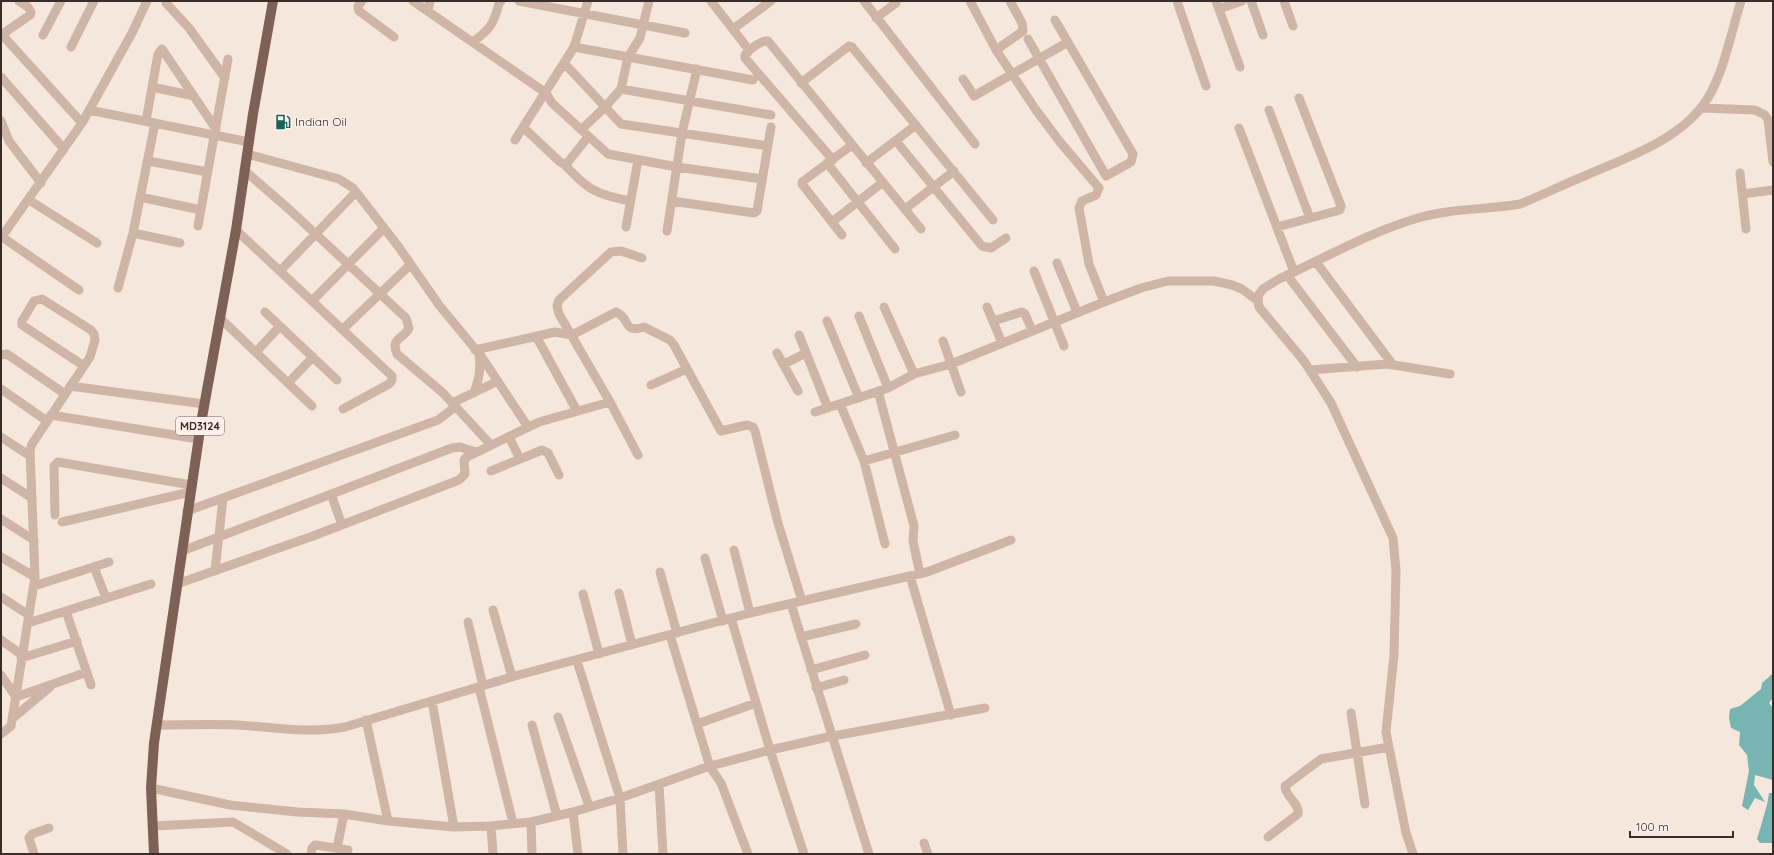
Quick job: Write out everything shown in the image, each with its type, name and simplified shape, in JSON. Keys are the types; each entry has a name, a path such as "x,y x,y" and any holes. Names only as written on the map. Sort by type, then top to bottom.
{"main road":[{"name":"MD3124","path":"154,854 154,826 151,788 157,725 198,439 236,230 248,142 272,1"}],"street":[{"path":"43,35 61,1"},
{"path":"71,47 94,1"},
{"path":"79,290 1,238 82,123 132,33 147,1"},
{"path":"362,1 358,6 359,11 394,37"},
{"path":"413,1 546,93 552,103 608,154 677,167 762,179"},
{"path":"428,11 430,1"},
{"path":"473,42 489,30 501,1"},
{"path":"519,1 685,33"},
{"path":"515,140 565,64 574,47 588,1"},
{"path":"581,130 621,89 628,57 638,43 644,26 649,1"},
{"path":"710,1 749,50"},
{"path":"733,29 771,1"},
{"path":"864,1 975,144"},
{"path":"970,1 996,50 1012,74 1060,142 1099,188 1096,195 1082,201 1078,208 1089,264 1104,302"},
{"path":"996,50 1023,31 1022,23 1010,1"},
{"path":"1177,1 1206,86"},
{"path":"1240,67 1218,5 1242,1"},
{"path":"1251,1 1263,35"},
{"path":"1284,1 1293,26"},
{"path":"1413,854 1406,833 1386,732 1394,655 1396,607 1396,553 1394,538 1331,403 1310,370 1264,314 1258,301 1258,294 1264,288 1290,273 1382,230 1418,218 1447,211 1501,208 1520,204 1643,150 1668,136 1692,118 1702,108 1710,94 1722,64 1741,1"},
{"path":"23,2 31,9 30,15 4,33 5,38 82,123"},
{"path":"166,3 189,28 225,78"},
{"path":"876,18 896,3"},
{"path":"1028,40 1105,174 1108,176 1130,162 1133,154 1055,20"},
{"path":"895,249 858,202 830,162 745,58 749,50 764,41 768,41 920,229"},
{"path":"964,78 974,96 1068,42"},
{"path":"801,83 849,46 852,47 994,220"},
{"path":"574,47 752,80"},
{"path":"118,288 133,233 148,161 152,87 158,54 162,49 194,96 215,132"},
{"path":"198,226 228,58"},
{"path":"565,64 621,124 768,146"},
{"path":"667,231 682,133 697,69"},
{"path":"1,77 64,149"},
{"path":"152,87 194,96"},
{"path":"621,89 771,115"},
{"path":"1276,227 1336,212 1340,210 1341,206 1300,98"},
{"path":"1702,108 1755,110 1766,115 1768,120 1773,162"},
{"path":"88,110 215,132 248,142"},
{"path":"1269,110 1310,218"},
{"path":"1,121 9,141 41,183"},
{"path":"866,163 916,125"},
{"path":"672,201 754,213 757,211 771,127"},
{"path":"524,128 564,164 580,182 603,196 630,201"},
{"path":"1239,128 1276,227 1290,273 1357,367"},
{"path":"564,164 568,162 588,137"},
{"path":"896,141 982,246 991,248 1006,238"},
{"path":"842,235 802,184 802,182 852,145"},
{"path":"247,154 339,179 356,192 384,228 439,305 477,352 528,427"},
{"path":"626,227 638,160"},
{"path":"148,161 208,172"},
{"path":"244,170 316,234 409,323 407,332 395,342 394,347 397,354 430,381 491,445"},
{"path":"905,209 954,171"},
{"path":"1740,173 1746,229"},
{"path":"832,222 883,182"},
{"path":"1742,194 1773,190"},
{"path":"280,271 356,192"},
{"path":"140,197 201,210"},
{"path":"29,200 97,243"},
{"path":"312,301 384,228"},
{"path":"236,230 389,372 392,380 381,389 343,409"},
{"path":"133,233 180,243"},
{"path":"638,455 610,402 559,314 557,306 559,300 611,252 621,251 642,258"},
{"path":"1316,262 1393,365"},
{"path":"1056,263 1077,312"},
{"path":"343,330 410,265"},
{"path":"1034,271 1064,346"},
{"path":"815,412 883,390 914,374 951,364 1054,321 1141,288 1176,280 1214,281 1242,289 1258,301"},
{"path":"1,734 11,726 13,718 35,581 30,456 32,444 84,366 94,348 94,334 42,299 34,301 22,322 22,325 84,366"},
{"path":"884,307 914,374"},
{"path":"987,307 1002,343"},
{"path":"265,312 337,380"},
{"path":"477,352 555,332 572,335 616,312 620,313 630,329 634,330 644,327 670,340 688,369 721,431 747,425 753,427 778,523 802,601"},
{"path":"993,321 1022,312 1025,314 1032,330"},
{"path":"859,316 883,390 914,526 913,541 920,574"},
{"path":"220,318 312,406"},
{"path":"827,321 859,398"},
{"path":"256,352 280,326"},
{"path":"799,335 828,408"},
{"path":"536,336 577,411"},
{"path":"943,341 961,392"},
{"path":"474,393 479,380 481,367 477,352"},
{"path":"777,352 798,391"},
{"path":"784,364 806,353"},
{"path":"1,355 7,354 68,390 204,404"},
{"path":"288,383 313,357"},
{"path":"1310,370 1393,365 1450,374"},
{"path":"651,385 688,369"},
{"path":"187,511 438,420 454,405 498,381"},
{"path":"1,389 49,418 198,439"},
{"path":"177,584 460,480 464,474 464,460 476,452 528,427 551,418 610,402"},
{"path":"840,404 864,461 885,544"},
{"path":"864,461 956,436"},
{"path":"1,437 30,456"},
{"path":"509,437 520,459"},
{"path":"182,551 452,448 460,447 476,452"},
{"path":"491,471 545,450 559,475"},
{"path":"58,462 191,488 59,518 54,466 58,462"},
{"path":"1,478 32,498"},
{"path":"331,494 342,524"},
{"path":"215,571 223,498"},
{"path":"1,520 34,540"},
{"path":"157,725 236,725 326,730 366,720 512,677 577,661 750,613 920,574 1011,540"},
{"path":"734,550 750,613"},
{"path":"1,557 35,581 109,562"},
{"path":"705,558 756,703 804,854"},
{"path":"94,567 106,598"},
{"path":"660,572 697,724 710,767 721,783 748,854"},
{"path":"910,576 951,715"},
{"path":"29,619 66,611 151,584"},
{"path":"619,593 632,645"},
{"path":"583,594 599,654"},
{"path":"1,597 29,619"},
{"path":"790,604 869,854"},
{"path":"493,610 512,677"},
{"path":"66,611 91,684"},
{"path":"468,622 481,686 513,824"},
{"path":"801,637 856,624"},
{"path":"1,640 22,656"},
{"path":"22,656 77,641"},
{"path":"811,670 865,655"},
{"path":"577,661 620,798 623,854"},
{"path":"16,696 87,672"},
{"path":"1,675 16,696"},
{"path":"816,688 844,680"},
{"path":"13,718 56,683"},
{"path":"432,701 454,827"},
{"path":"697,724 756,703"},
{"path":"151,788 230,804 297,812 344,814 388,821 454,827 513,824 531,822 573,812 588,806 620,798 710,767 770,750 831,736 986,708"},
{"path":"1351,713 1365,804"},
{"path":"558,717 588,806"},
{"path":"366,720 388,821"},
{"path":"532,725 558,816"},
{"path":"1268,837 1298,814 1298,809 1286,791 1287,784 1321,759 1389,747"},
{"path":"659,784 663,854"},
{"path":"573,812 578,854"},
{"path":"337,848 344,814"},
{"path":"154,826 233,822 287,854"},
{"path":"531,822 532,854"},
{"path":"491,826 493,854"},
{"path":"34,854 29,838 32,834 49,828"},
{"path":"924,843 928,854"},
{"path":"311,854 312,848 315,845 348,850"}],"water":[{"path":"1772,674 1773,698 1769,703 1773,708 1773,780 1755,775 1754,785 1765,802 1755,798 1748,810 1742,806 1749,771 1747,755 1739,745 1740,732 1731,728 1729,718 1730,709 1740,706 1761,689 1762,683"},
{"path":"1769,793 1773,793 1773,843 1760,843 1757,839"}],"place":[{"name":"Indian Oil","path":"283,122"}]}
